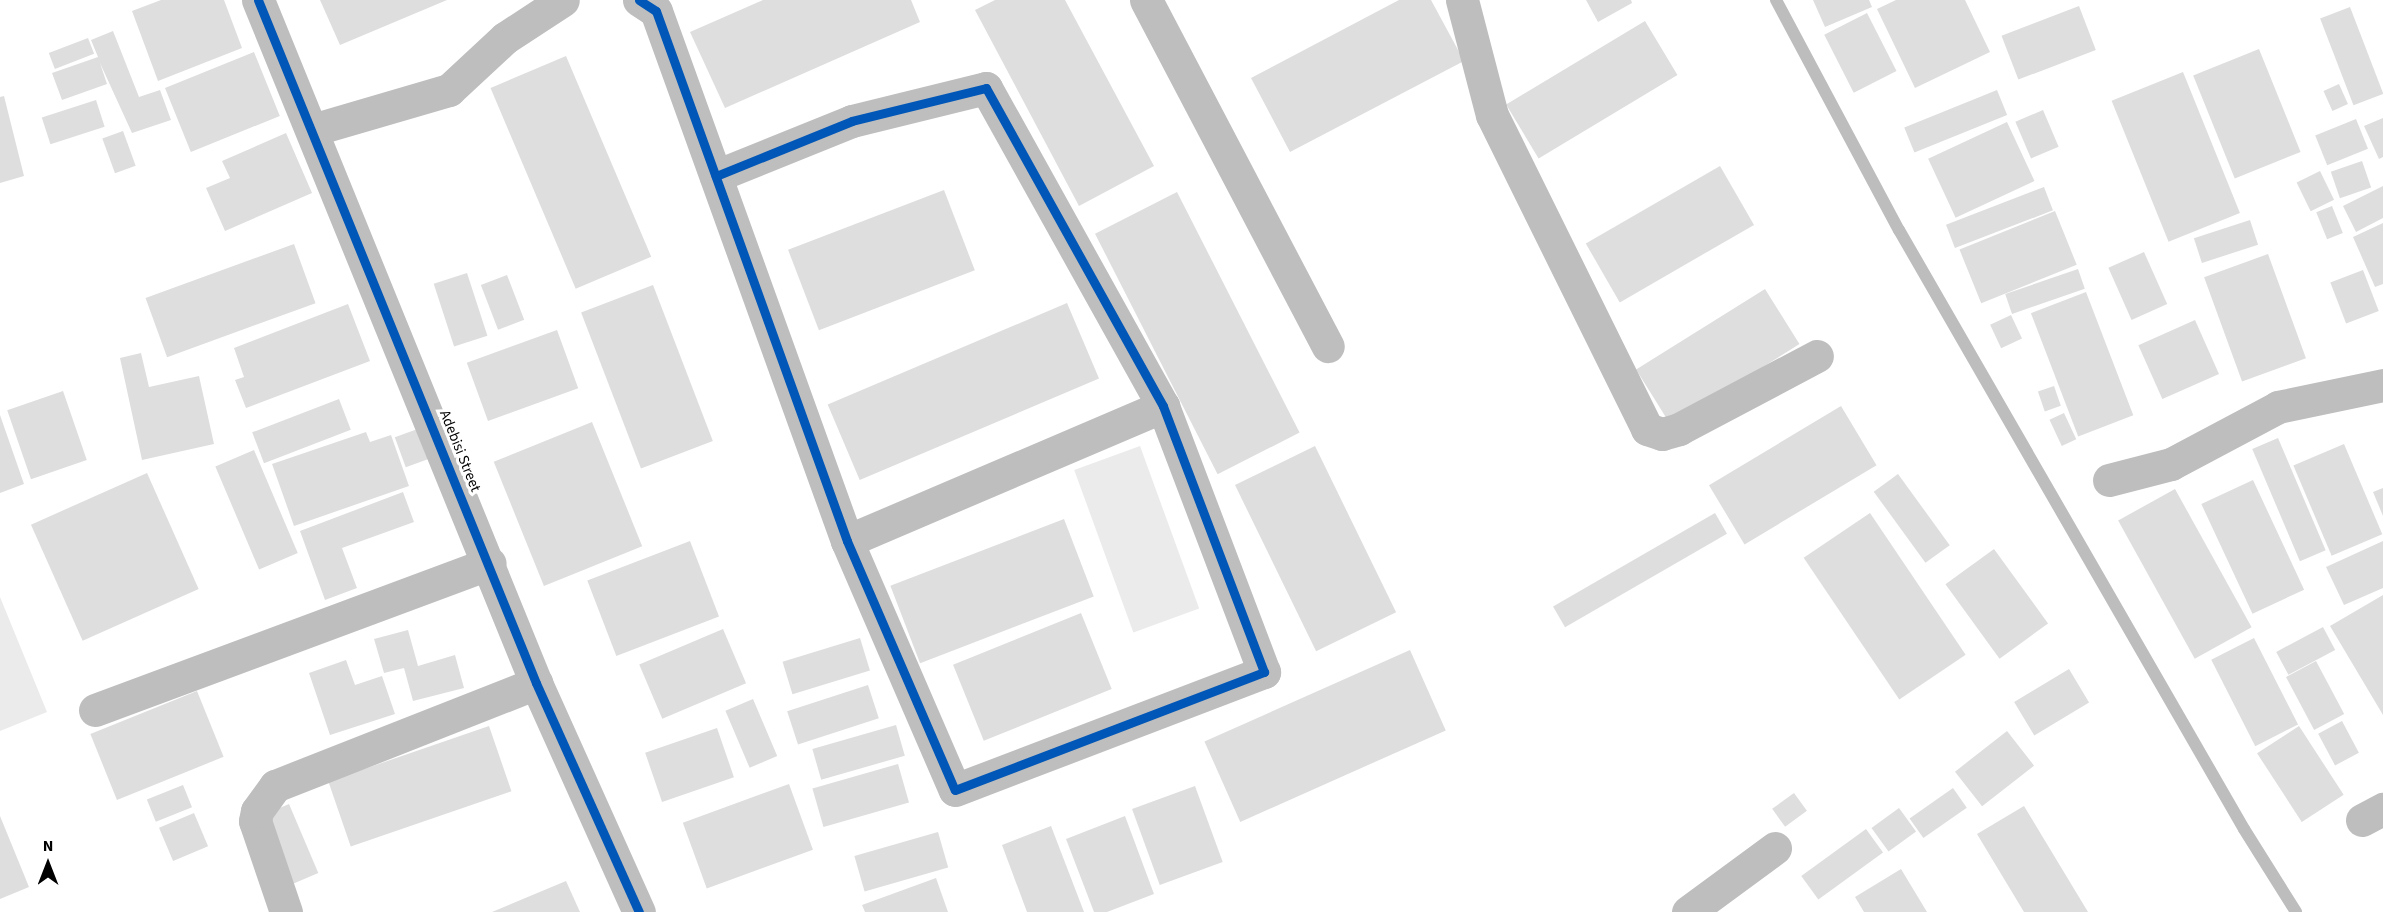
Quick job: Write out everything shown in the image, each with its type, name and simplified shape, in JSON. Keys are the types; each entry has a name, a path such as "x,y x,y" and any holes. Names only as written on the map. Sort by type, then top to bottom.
{"street":[{"name":"Adebisi Street","path":"258,0 490,563 537,683 639,912"},
{"path":"639,0 656,11 847,541 955,790 1264,672 1163,406 986,88 852,121 716,176"},
{"path":"1146,0 1328,346"},
{"path":"1462,0 1492,115 1647,429 1662,434 1679,429 1817,356"},
{"path":"312,130 449,90 506,38 548,4"},
{"path":"2109,480 2171,464 2278,407 2383,385"},
{"path":"847,541 1163,406"},
{"path":"95,710 490,563"},
{"path":"286,912 255,821 257,811 275,786 537,683"},
{"path":"1688,912 1775,848"}],"shaded area":[{"path":"1140,446 1199,609 1133,633 1074,470"},
{"path":"0,597 47,712 0,731"}],"building":[{"path":"161,0 224,0 242,48 158,81 132,11"},
{"path":"320,0 447,0 340,45"},
{"path":"763,0 911,0 920,22 725,108 690,32"},
{"path":"995,0 1065,0 1154,166 1079,206 975,10"},
{"path":"1399,0 1431,0 1464,61 1290,152 1251,78"},
{"path":"1586,0 1631,0 1632,3 1598,22"},
{"path":"1813,0 1869,0 1872,7 1825,27"},
{"path":"1896,0 1965,0 1990,52 1915,88 1877,9"},
{"path":"2079,6 2096,50 2018,80 2002,36"},
{"path":"2350,7 2383,93 2353,105 2320,18"},
{"path":"1867,13 1897,71 1854,93 1824,35"},
{"path":"1645,21 1677,75 1539,158 1506,104"},
{"path":"113,31 139,97 160,90 171,120 132,133 100,63 107,84 62,100 52,73 98,57 91,40"},
{"path":"88,38 94,54 55,69 49,53"},
{"path":"2259,49 2301,152 2235,179 2193,76"},
{"path":"254,52 280,116 191,152 165,88"},
{"path":"566,56 651,257 576,289 491,88"},
{"path":"2183,72 2240,213 2169,242 2112,101"},
{"path":"2339,84 2348,104 2332,111 2323,91"},
{"path":"1997,90 2007,115 1914,152 1904,127"},
{"path":"4,96 24,176 0,183 0,97"},
{"path":"96,100 105,127 50,144 42,118"},
{"path":"2043,110 2059,147 2031,159 2015,122"},
{"path":"2383,118 2383,157 2379,159 2364,126"},
{"path":"2356,119 2368,149 2327,165 2315,135"},
{"path":"2007,122 2034,181 1956,218 1928,159"},
{"path":"123,131 136,166 115,173 102,139"},
{"path":"286,133 312,193 225,231 206,188 230,178 222,161"},
{"path":"2362,161 2371,187 2340,198 2331,172"},
{"path":"1720,166 1754,225 1620,302 1586,244"},
{"path":"2320,171 2334,200 2311,211 2297,182"},
{"path":"2383,186 2383,218 2356,232 2343,206"},
{"path":"2044,187 2053,210 1955,248 1946,225"},
{"path":"944,190 975,270 819,330 788,250"},
{"path":"1177,192 1300,433 1218,474 1095,234"},
{"path":"2332,206 2343,233 2327,239 2316,212"},
{"path":"2055,211 2077,265 1981,303 1960,250"},
{"path":"2250,220 2258,245 2202,263 2194,238"},
{"path":"2383,223 2383,284 2375,287 2353,237"},
{"path":"294,244 316,303 167,357 146,298"},
{"path":"2144,252 2167,304 2132,320 2108,268"},
{"path":"2268,254 2306,358 2242,382 2204,277"},
{"path":"2078,269 2085,289 2012,314 2005,294"},
{"path":"2363,270 2379,311 2346,324 2330,283"},
{"path":"467,273 487,336 454,347 434,284"},
{"path":"507,275 524,320 498,330 481,285"},
{"path":"653,285 713,441 641,469 581,313"},
{"path":"1765,289 1799,344 1671,425 1636,370"},
{"path":"2086,292 2133,415 2078,436 2031,313"},
{"path":"1067,303 1099,378 860,480 828,405"},
{"path":"348,304 370,361 246,408 235,380 244,377 234,348"},
{"path":"2011,315 2022,339 2001,348 1990,325"},
{"path":"2195,320 2219,374 2162,399 2138,345"},
{"path":"557,330 578,388 488,421 467,363"},
{"path":"141,353 149,387 199,376 214,444 142,460 120,358"},
{"path":"2054,386 2061,406 2045,411 2038,392"},
{"path":"63,391 87,460 31,479 7,410"},
{"path":"339,399 351,430 264,463 252,432"},
{"path":"1841,406 1877,465 1745,544 1709,485"},
{"path":"2064,413 2076,439 2062,446 2049,420"},
{"path":"0,415 24,484 0,493"},
{"path":"592,422 642,546 544,586 494,462"},
{"path":"423,427 434,457 406,467 395,437"},
{"path":"366,432 370,442 391,435 409,486 294,526 272,464"},
{"path":"2278,438 2326,550 2300,561 2252,449"},
{"path":"2344,444 2382,534 2332,556 2293,465"},
{"path":"1315,446 1396,612 1316,651 1235,485"},
{"path":"254,450 298,553 259,570 215,466"},
{"path":"147,473 199,589 83,641 31,525"},
{"path":"1898,474 1950,545 1925,563 1874,492"},
{"path":"2253,480 2304,590 2252,614 2201,504"},
{"path":"2383,488 2383,516 2373,492"},
{"path":"2175,489 2252,627 2195,659 2118,521"},
{"path":"403,492 414,522 342,548 357,588 325,600 300,531"},
{"path":"1715,513 1727,534 1565,627 1553,606"},
{"path":"1870,513 1966,655 1899,700 1804,558"},
{"path":"1064,519 1094,596 920,663 890,586"},
{"path":"690,541 719,617 616,656 587,580"},
{"path":"2383,541 2383,588 2344,605 2326,567"},
{"path":"1994,549 2048,623 2000,659 1945,584"},
{"path":"2383,595 2383,715 2330,626"},
{"path":"1081,613 1112,689 984,741 953,665"},
{"path":"2323,627 2335,650 2288,675 2276,652"},
{"path":"723,629 746,683 662,719 639,665"},
{"path":"408,630 418,666 455,655 464,688 413,701 404,668 384,673 374,639"},
{"path":"860,638 870,671 792,694 783,662"},
{"path":"2254,638 2298,724 2255,746 2211,660"},
{"path":"1410,650 1446,730 1240,822 1204,742"},
{"path":"346,660 355,685 382,676 395,714 330,735 309,673"},
{"path":"2316,661 2344,714 2314,730 2286,677"},
{"path":"2069,669 2089,702 2034,735 2014,702"},
{"path":"868,685 879,718 798,745 787,711"},
{"path":"197,691 224,757 117,800 90,734"},
{"path":"753,699 777,756 750,768 725,711"},
{"path":"2342,721 2359,753 2335,765 2318,734"},
{"path":"896,725 905,756 821,780 812,749"},
{"path":"489,726 511,791 351,847 328,781"},
{"path":"2299,726 2344,795 2302,822 2257,753"},
{"path":"717,728 734,777 662,802 645,753"},
{"path":"2007,731 2034,766 1982,806 1955,772"},
{"path":"898,764 909,802 823,827 812,789"},
{"path":"789,784 813,850 707,888 683,823"},
{"path":"183,785 192,807 156,822 147,800"},
{"path":"1195,786 1223,862 1160,885 1132,809"},
{"path":"1953,788 1967,808 1923,838 1910,818"},
{"path":"1794,793 1807,811 1785,827 1772,809"},
{"path":"289,804 318,873 291,885 261,816"},
{"path":"2024,806 2088,912 2024,912 1977,834"},
{"path":"1899,808 1916,831 1889,851 1871,828"},
{"path":"194,813 208,846 173,861 159,828"},
{"path":"0,816 29,887 0,899"},
{"path":"1125,816 1154,894 1107,912 1094,912 1066,839"},
{"path":"1051,826 1084,912 1027,912 1002,845"},
{"path":"1866,829 1883,852 1818,899 1801,876"},
{"path":"938,832 948,868 865,892 854,856"},
{"path":"1901,869 1927,912 1864,912 1855,897"},
{"path":"936,878 948,912 865,912 862,905"},
{"path":"566,881 580,912 492,912"}],"waterway":[{"path":"1776,0 1899,230 2244,829 2296,912"}],"cycle path":[{"path":"258,0 536,683 639,912"},
{"path":"639,0 656,11 847,541 955,790 1264,672 1163,406 986,88 852,121 716,176"}]}
